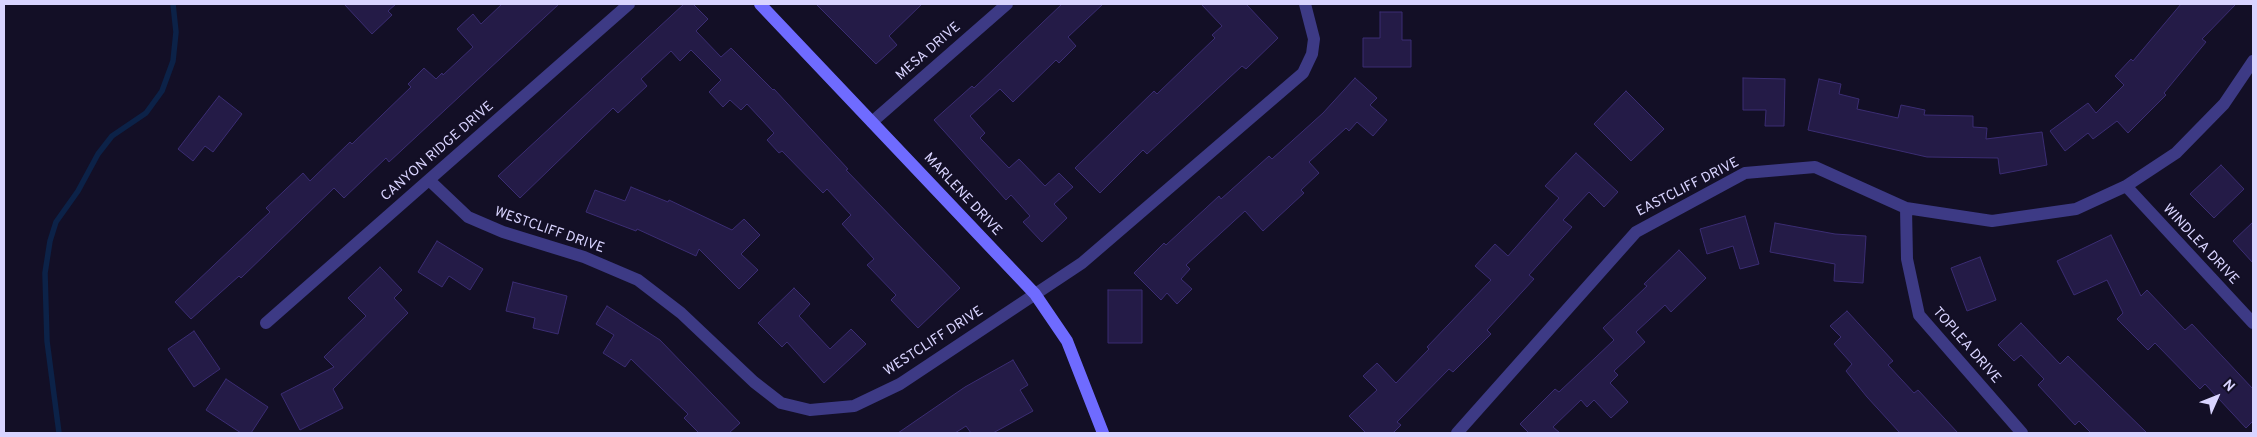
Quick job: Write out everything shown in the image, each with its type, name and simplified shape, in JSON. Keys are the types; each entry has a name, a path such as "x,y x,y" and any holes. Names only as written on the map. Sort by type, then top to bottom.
{"street":[{"name":"CANYON RIDGE DRIVE","path":"266,323 629,4"},
{"name":"MARLENE DRIVE","path":"760,4 1035,294 1067,341 1103,433"},
{"name":"MESA DRIVE","path":"872,122 1007,4"},
{"name":"WESTCLIFF DRIVE","path":"429,180 468,218 503,232 584,257 638,280 682,313 754,382 782,403 810,410 854,406 900,384 1082,264 1303,72 1312,54 1314,39 1305,4"},
{"name":"EASTCLIFF DRIVE","path":"1457,433 1636,232 1745,173 1815,167 1906,208 1992,221 2076,209 2126,186 2176,153 2224,104 2253,61"},
{"name":"WINDLEA DRIVE","path":"2126,186 2253,324"},
{"name":"TOPLEA DRIVE","path":"1906,208 1907,259 1919,315 2022,433"}],"building":[{"path":"344,4 396,4 388,11 392,15 372,34"},
{"path":"502,4 559,4 389,162 386,158 344,198 334,188 241,278 239,276 191,319 175,302 270,212 266,208 303,173 310,181 350,142 352,144 411,87 408,84 424,68 436,79 442,73 443,75 473,47 457,29 473,14 481,24"},
{"path":"684,4 693,4 708,19 696,31 721,57 731,48 774,89 848,169 846,170 960,288 918,328 891,300 896,295 867,265 874,259 842,224 851,215 827,189 823,193 782,151 779,153 767,140 774,133 747,104 741,110 730,100 723,107 709,92 721,80 691,50 680,61 671,51 641,79 647,86 618,113 613,108 520,198 498,176"},
{"path":"816,4 922,4 889,36 897,45 876,64"},
{"path":"1062,4 1103,4 1068,37 1076,46 1059,63 1056,60 1013,102 1000,89 970,116 985,133 980,138 1009,168 1019,159 1045,186 1059,173 1073,187 1054,204 1067,218 1042,242 1023,222 1030,216 1011,195 1006,200 934,120 972,86 974,88"},
{"path":"1201,4 1246,4 1278,38 1246,69 1242,66 1147,154 1143,150 1100,193 1075,168 1154,91 1157,94 1215,38 1212,35 1222,26"},
{"path":"2181,4 2236,4 2202,39 2206,42 2164,93 2166,95 2128,133 2117,121 2093,139 2088,133 2065,151 2050,131 2088,103 2096,113 2124,85 2115,76 2131,59 2133,61"},
{"path":"1380,12 1402,12 1402,40 1411,40 1411,67 1363,67 1363,38 1380,38"},
{"path":"1355,78 1377,98 1370,105 1387,120 1373,136 1357,122 1349,131 1346,128 1309,162 1319,173 1301,190 1304,193 1263,231 1245,211 1186,265 1190,269 1181,279 1192,289 1177,304 1167,293 1161,300 1134,273 1164,243 1166,245 1219,196 1221,199 1269,156 1272,159 1323,113"},
{"path":"1743,78 1785,79 1784,126 1765,126 1766,110 1743,110"},
{"path":"1819,79 1841,84 1839,94 1859,99 1857,109 1898,118 1901,105 1925,110 1924,115 1973,116 1973,127 1987,128 1986,139 2042,132 2047,165 2000,174 1998,158 1927,157 1808,130"},
{"path":"1626,91 1664,129 1631,161 1594,124"},
{"path":"219,96 242,114 213,152 205,146 193,161 178,149"},
{"path":"1576,153 1618,192 1604,207 1589,192 1563,220 1572,227 1529,275 1534,279 1487,330 1491,334 1453,372 1449,369 1397,422 1401,425 1393,433 1366,433 1349,416 1377,390 1363,376 1377,363 1396,383 1429,349 1427,347 1491,280 1475,266 1495,244 1508,256 1559,198 1545,186"},
{"path":"2221,165 2244,189 2214,218 2190,194"},
{"path":"631,187 668,202 669,200 732,230 744,219 760,235 741,254 758,270 739,289 699,249 696,256 637,229 636,231 586,212 595,190 625,201"},
{"path":"1745,216 1759,264 1740,269 1733,246 1707,254 1700,229"},
{"path":"2253,222 2253,263 2233,241"},
{"path":"1775,223 1835,234 1866,236 1863,283 1834,281 1835,264 1770,252"},
{"path":"2111,235 2141,296 2147,290 2185,330 2192,324 2253,389 2253,421 2246,428 2205,384 2200,389 2155,343 2148,350 2117,319 2123,313 2107,280 2074,295 2057,261"},
{"path":"437,241 483,269 470,290 449,276 442,287 418,272"},
{"path":"1679,250 1706,278 1671,312 1665,305 1636,332 1645,342 1614,371 1618,375 1610,383 1628,402 1611,418 1594,400 1587,407 1581,400 1553,427 1560,433 1529,433 1520,424 1555,389 1559,392 1614,340 1603,328 1647,286 1644,284"},
{"path":"1980,257 1996,300 1967,311 1951,268"},
{"path":"380,267 402,290 394,298 408,313 333,389 343,408 300,430 281,394 334,367 324,357 366,316 348,298"},
{"path":"513,282 567,296 558,334 533,328 535,318 506,311"},
{"path":"794,288 810,304 799,316 830,349 851,329 866,344 824,383 787,342 782,347 758,323"},
{"path":"1108,290 1142,290 1142,343 1108,343"},
{"path":"607,306 660,340 740,423 729,433 699,433 684,418 688,414 631,359 625,367 603,353 614,335 596,324"},
{"path":"1847,311 1893,361 1888,365 1914,393 1918,390 1958,433 1900,433 1867,397 1846,371 1852,364 1834,344 1841,337 1830,326"},
{"path":"2021,323 2060,364 2068,356 2147,433 2091,433 2079,421 2075,425 2038,385 2044,379 2021,355 2014,361 1998,345"},
{"path":"194,331 220,369 194,387 168,349"},
{"path":"1013,360 1028,385 1020,390 1033,411 993,433 971,433 966,426 955,433 898,433 965,387"},
{"path":"226,379 268,407 251,433 241,433 206,410"}],"waterway":[{"path":"59,433 47,341 45,273 50,241 56,222 78,191 98,154 112,136 146,113 162,91 173,61 176,32 173,4"}]}
